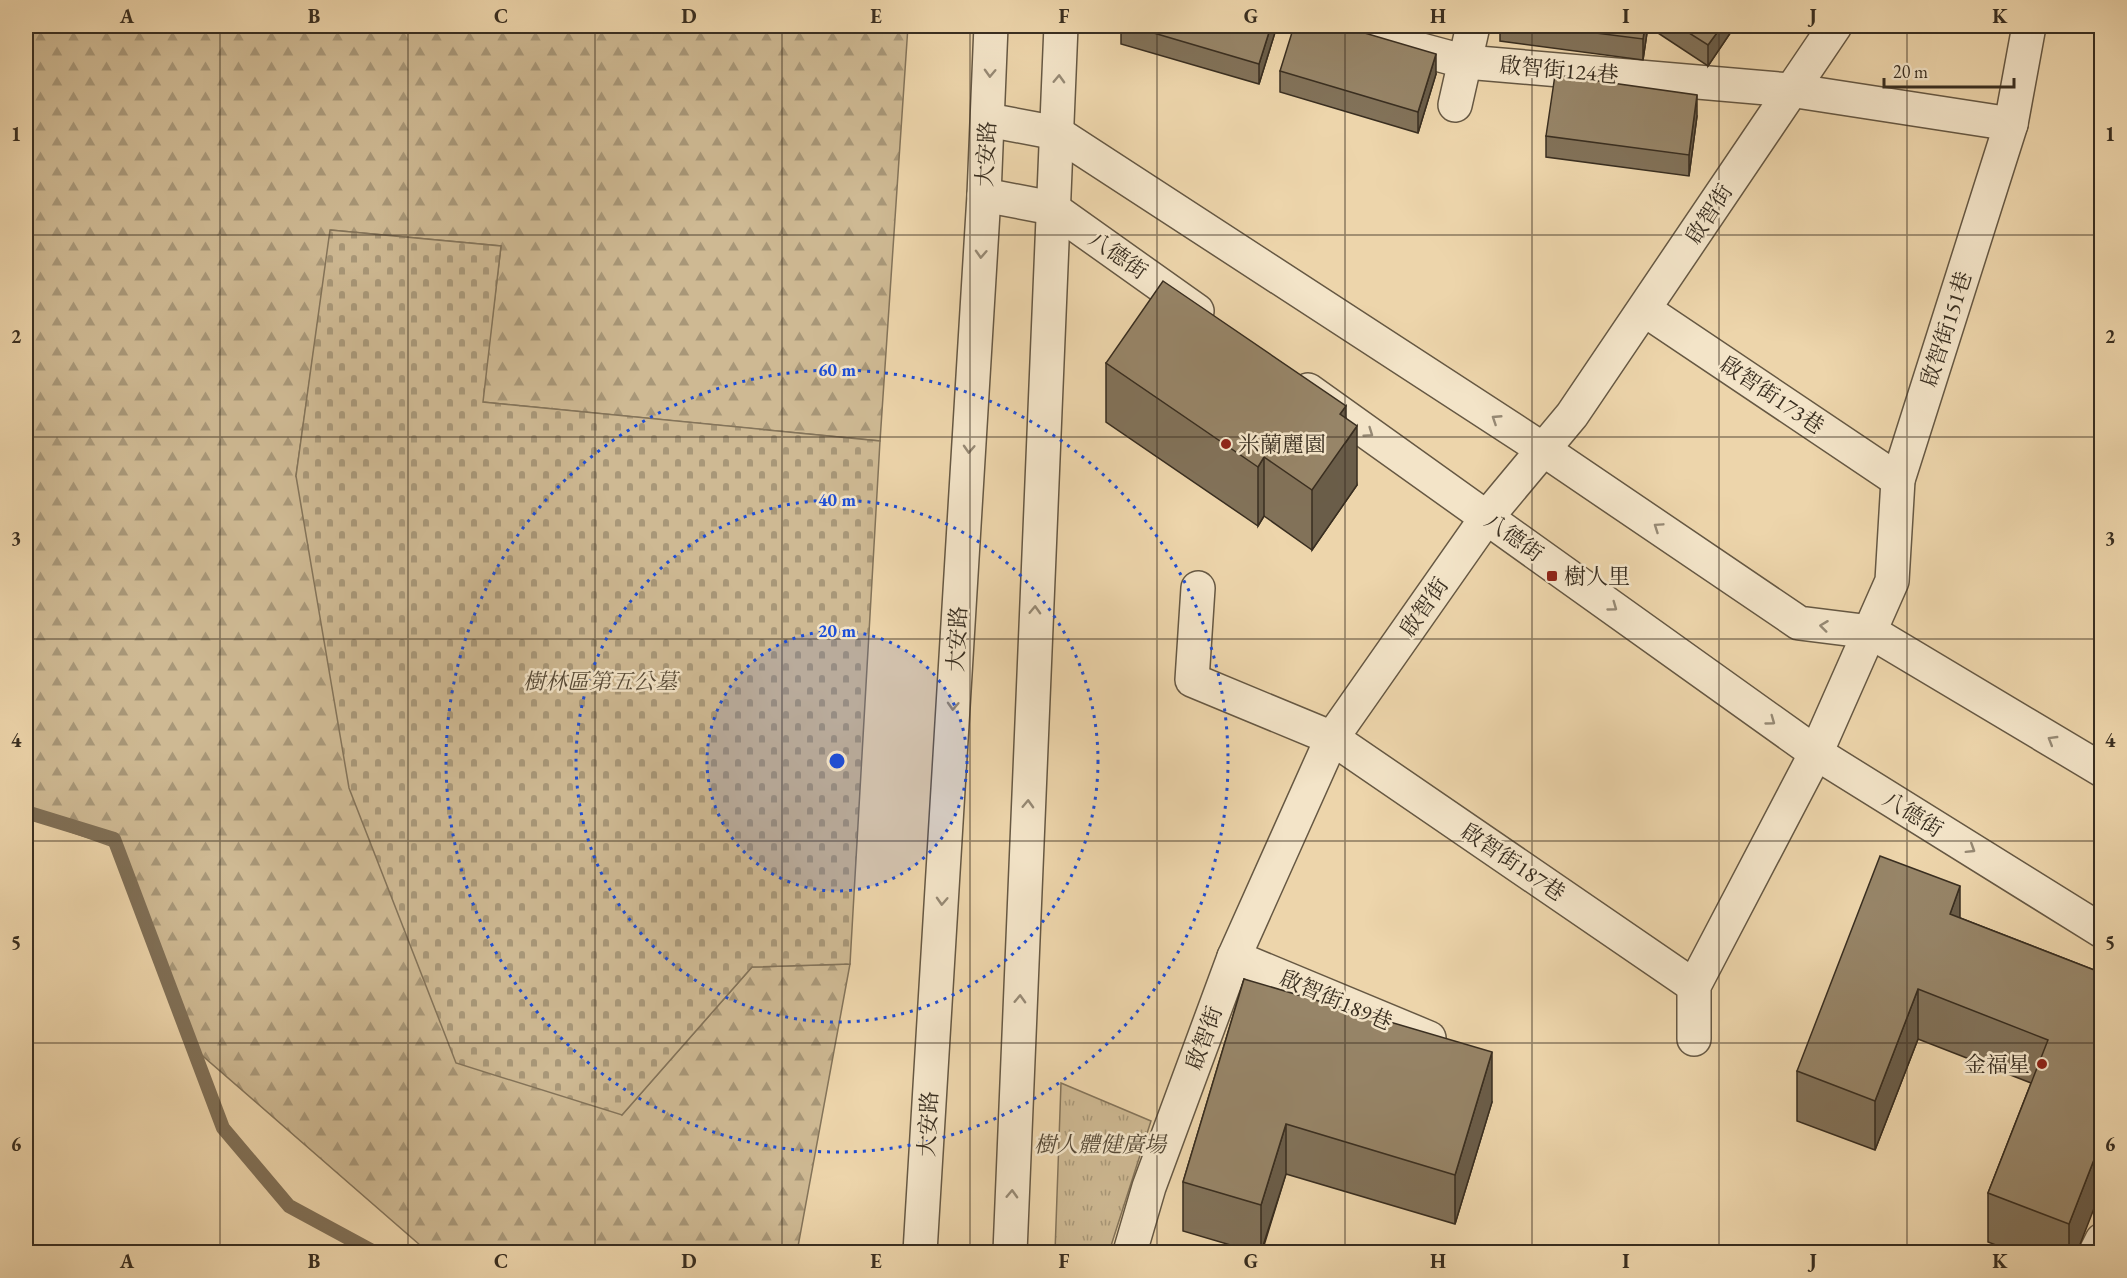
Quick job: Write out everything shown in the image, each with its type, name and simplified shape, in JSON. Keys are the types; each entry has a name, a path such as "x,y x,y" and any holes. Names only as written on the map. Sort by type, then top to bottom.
{"street":[{"name":"大安路","path":"920,1252 984,195 991,26"},
{"path":"1010,1252 1061,26"},
{"name":"啟智街124巷","path":"1333,26 1466,62 1790,90 2011,124"},
{"path":"1455,105 1473,26"},
{"name":"啟智街","path":"1130,1252 1149,1186 1234,957 1332,738 1487,517 1572,415 1835,26"},
{"name":"啟智街151巷","path":"1694,986 1816,753 1892,581 1898,480 2011,124 2029,26"},
{"path":"988,120 1057,133 1544,450 1799,622 1871,632 2102,770"},
{"name":"八德街","path":"984,195 1052,208 1225,331"},
{"name":"啟智街173巷","path":"1645,310 1898,480"},
{"name":"八德街","path":"1283,372 1816,753 2102,931"},
{"name":"啟智街187巷","path":"1198,588 1192,680 1332,738 1694,986"},
{"name":"啟智街189巷","path":"1234,957 1438,1042"},
{"path":"1694,986 1694,1039"},
{"path":"2096,1252 2102,1240"}],"green space":[{"path":"26,26 908,26 880,441 482,402 501,246 331,230 296,476 622,1115 752,967 850,964 797,1252 428,1252 197,1051 122,850 26,816"},
{"name":"樹林區第五公墓","path":"330,230 501,246 483,402 880,441 850,964 752,967 622,1115 456,1063 349,788 296,476"},
{"name":"樹人體健廣場","path":"1061,1083 1151,1121 1109,1252 1055,1252"}],"building":[{"path":"1130,26 1271,26 1259,64"},
{"path":"1294,26 1341,26 1436,54 1418,112 1280,71"},
{"path":"1540,26 1645,26 1643,39"},
{"path":"1678,26 1722,26 1708,45"},
{"path":"1555,75 1697,95 1689,155 1546,136"},
{"path":"1163,281 1346,406 1340,414 1357,426 1312,490 1264,457 1258,467 1106,363"},
{"name":"金福星","path":"1880,856 1960,886 1950,914 2102,973 2102,1139 2069,1224 1988,1193 2048,1040 1918,989 1875,1101 1797,1071"},
{"path":"1244,979 1492,1052 1455,1175 1286,1124 1261,1205 1183,1182"},
{"path":"353,1250 353,1252 306,1252"}],"waterway":[{"path":"26,812 114,839 223,1128 289,1206 374,1252"}],"place":[{"name":"米蘭麗園","path":"1226,444"},
{"name":"樹人里","path":"1552,576"},
{"name":"金福星","path":"2042,1064"}]}
